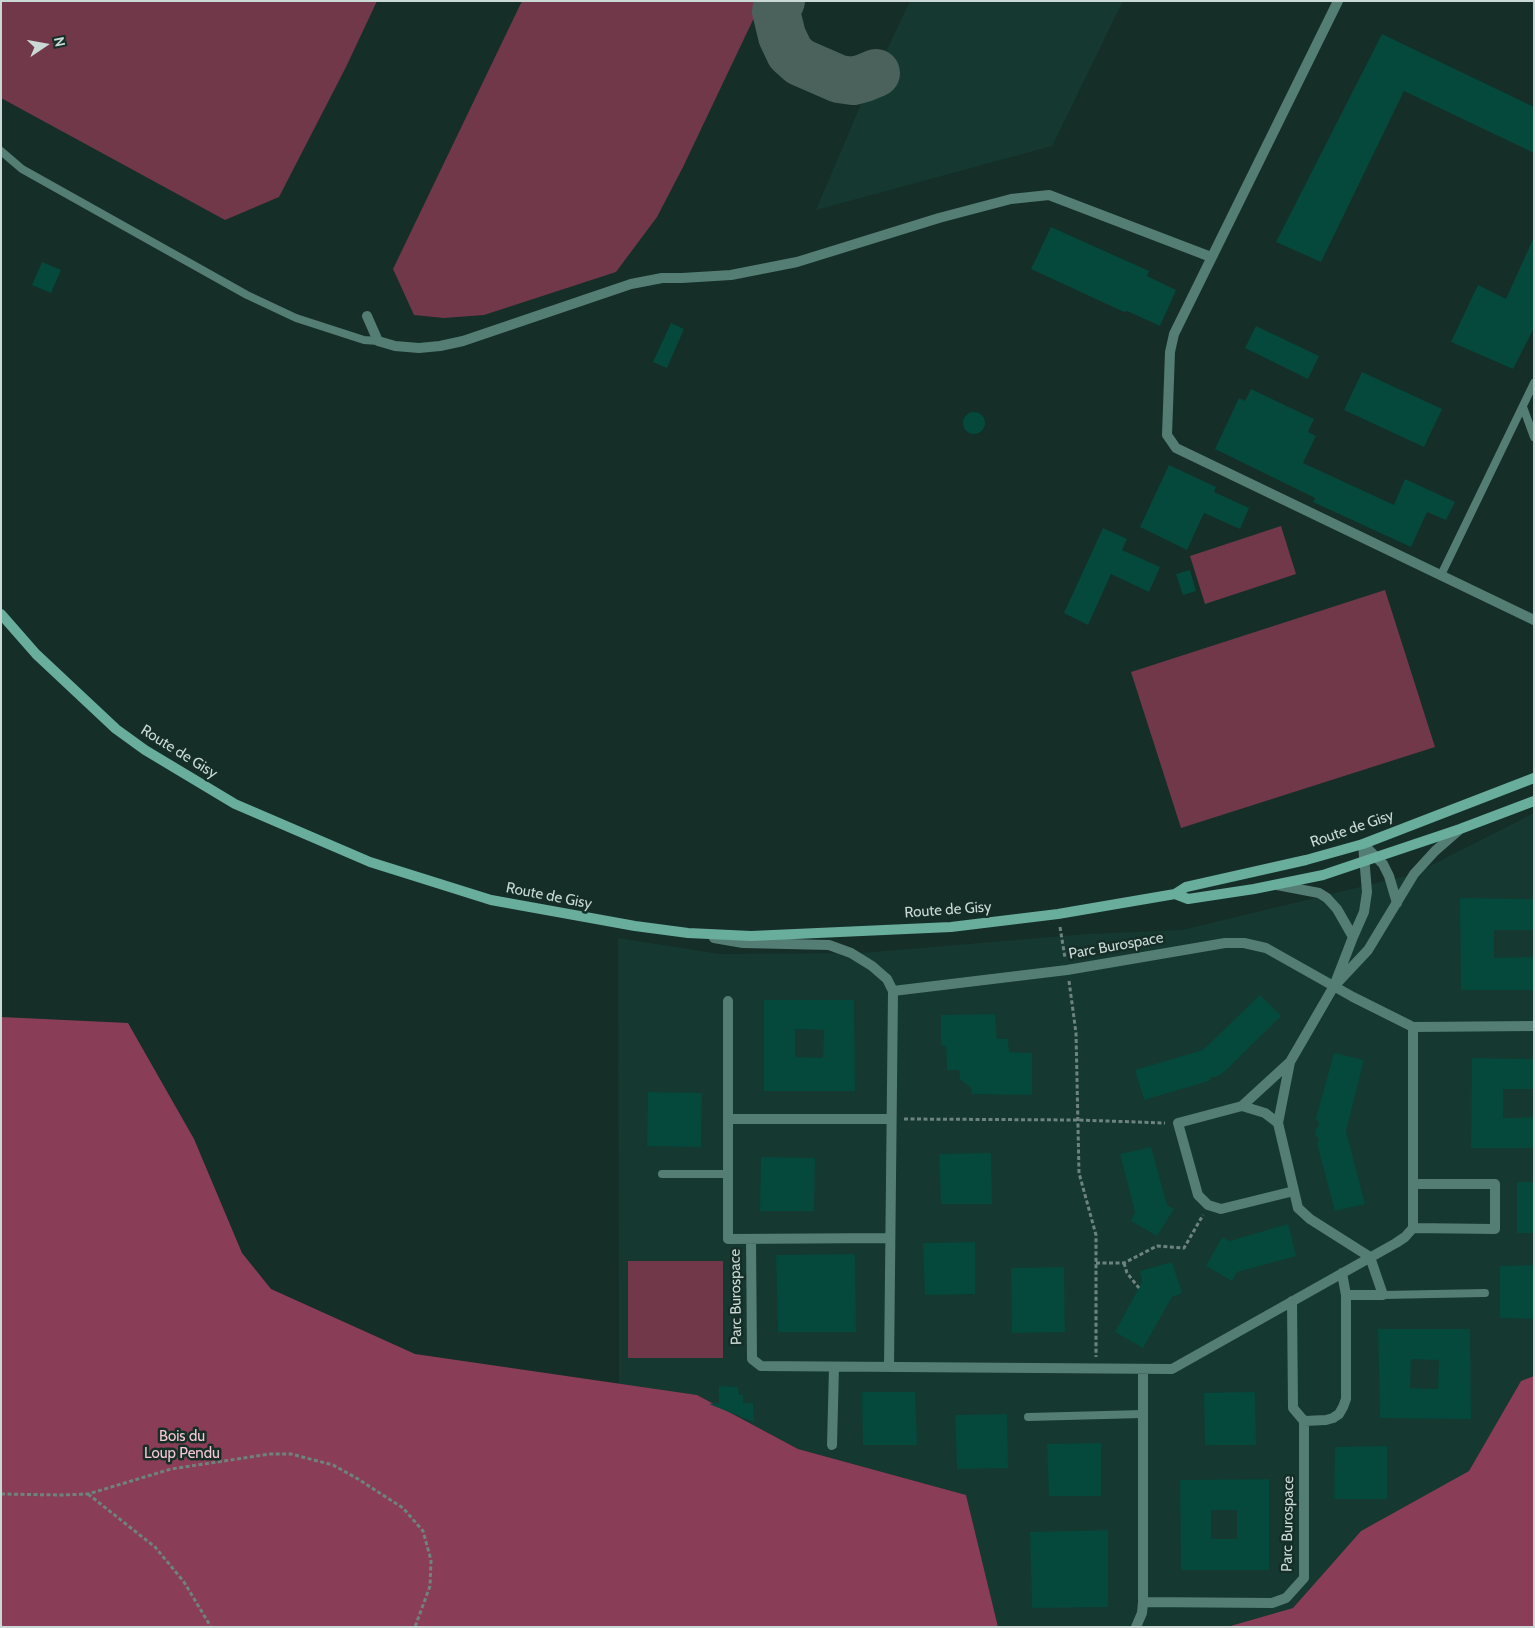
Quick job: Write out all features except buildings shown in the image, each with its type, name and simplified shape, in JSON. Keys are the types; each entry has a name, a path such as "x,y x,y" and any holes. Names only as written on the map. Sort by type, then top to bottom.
{"street":[{"path":"1338,1 1174,334 1170,352 1167,435 1176,448 1534,620"},
{"path":"367,316 378,341 396,346 419,348 440,346 463,341 632,284 662,278 731,275 797,262 1011,198 1049,195 1212,257"},
{"name":"Route de Gisy","path":"1,614 36,654 116,729 145,750 235,804 370,862 491,900 635,926 688,932 751,936 950,927 1058,914 1176,894 1186,887 1306,860 1363,844 1534,778"},
{"name":"Route de Gisy","path":"1176,894 1188,898 1277,885 1323,875 1460,829 1534,801"},
{"path":"1334,986 1368,950 1414,874 1435,851 1460,829"},
{"path":"1363,844 1378,857 1386,870 1397,903"},
{"path":"1294,1191 1221,1209 1208,1205 1198,1195 1178,1123 1242,1106 1290,1062 1334,986 1364,912 1367,902 1363,844"},
{"path":"1277,885 1320,893 1337,909 1353,937"},
{"path":"688,932 743,943 829,945 851,953 872,966 887,979 893,990 889,1367"},
{"name":"Parc Burospace","path":"893,990 1067,970 1202,946 1244,943 1266,948 1413,1027 1534,1026"},
{"name":"Parc Burospace","path":"728,1001 728,1239 890,1238"},
{"path":"1413,1027 1413,1184 1413,1228 1495,1229 1495,1184 1413,1184"},
{"path":"1290,1062 1278,1122 1298,1208 1303,1214 1370,1258 1383,1295 1346,1295"},
{"path":"1242,1106 1265,1113 1278,1122"},
{"path":"728,1119 891,1119"},
{"name":"Parc Burospace","path":"751,1239 752,1359 761,1366 1172,1369 1370,1258 1405,1237 1413,1228"},
{"path":"1304,1421 1333,1418 1339,1414 1346,1399 1346,1295 1342,1273"},
{"name":"Parc Burospace","path":"1143,1602 1272,1603 1286,1598 1304,1578 1304,1421 1293,1408 1292,1301"},
{"path":"832,1445 834,1367"},
{"path":"1136,1627 1142,1614 1143,1602 1143,1369"}],"lane":[{"path":"1,151 22,169 247,295 296,318 364,340 378,341"},
{"path":"1441,575 1534,383"},
{"path":"1523,407 1534,437"},
{"path":"662,1174 728,1174"},
{"path":"1383,1295 1485,1293"},
{"path":"1028,1417 1142,1414"}],"path":[{"path":"1058,914 1076,1033 1079,1173 1096,1235 1096,1369"},
{"path":"891,1119 1078,1120 1178,1123"},
{"path":"1096,1263 1124,1263 1157,1246 1184,1248 1208,1205"},
{"path":"1124,1263 1127,1273 1139,1288"},
{"path":"1,1494 88,1494 171,1468 270,1454 291,1454 333,1466 358,1479 404,1508 423,1531 431,1560 430,1586 415,1627"},
{"path":"88,1494 156,1547 184,1582 211,1627"}],"shaded area":[{"path":"1,1 377,1 346,67 279,197 225,220 1,98"},
{"path":"522,1 762,1 683,167 657,217 616,272 484,315 444,318 414,315 393,269"},
{"path":"910,1 1123,1 1052,146 816,210 858,111"},
{"path":"1281,526 1296,574 1205,604 1190,556"},
{"path":"1385,590 1435,747 1181,828 1131,672"},
{"path":"1534,813 1534,1376 1521,1381 1469,1471 1361,1531 1293,1608 1227,1627 998,1627 966,1495 798,1449 697,1395 619,1385 618,938 720,954 861,953 1087,934 1182,930 1414,874"},
{"path":"628,1261 723,1261 723,1358 628,1358"}],"green space":[{"name":"Bois du Loup Pendu","path":"1,1017 128,1023 194,1139 242,1253 271,1289 415,1354 697,1395 798,1449 966,1495 998,1627 1,1627"},
{"path":"1534,1376 1534,1627 1227,1627 1293,1608 1361,1531 1469,1471 1521,1381"}],"taxiway":[{"path":"781,1 776,11 782,36 790,53 800,62 839,79 853,81 876,73"}]}
